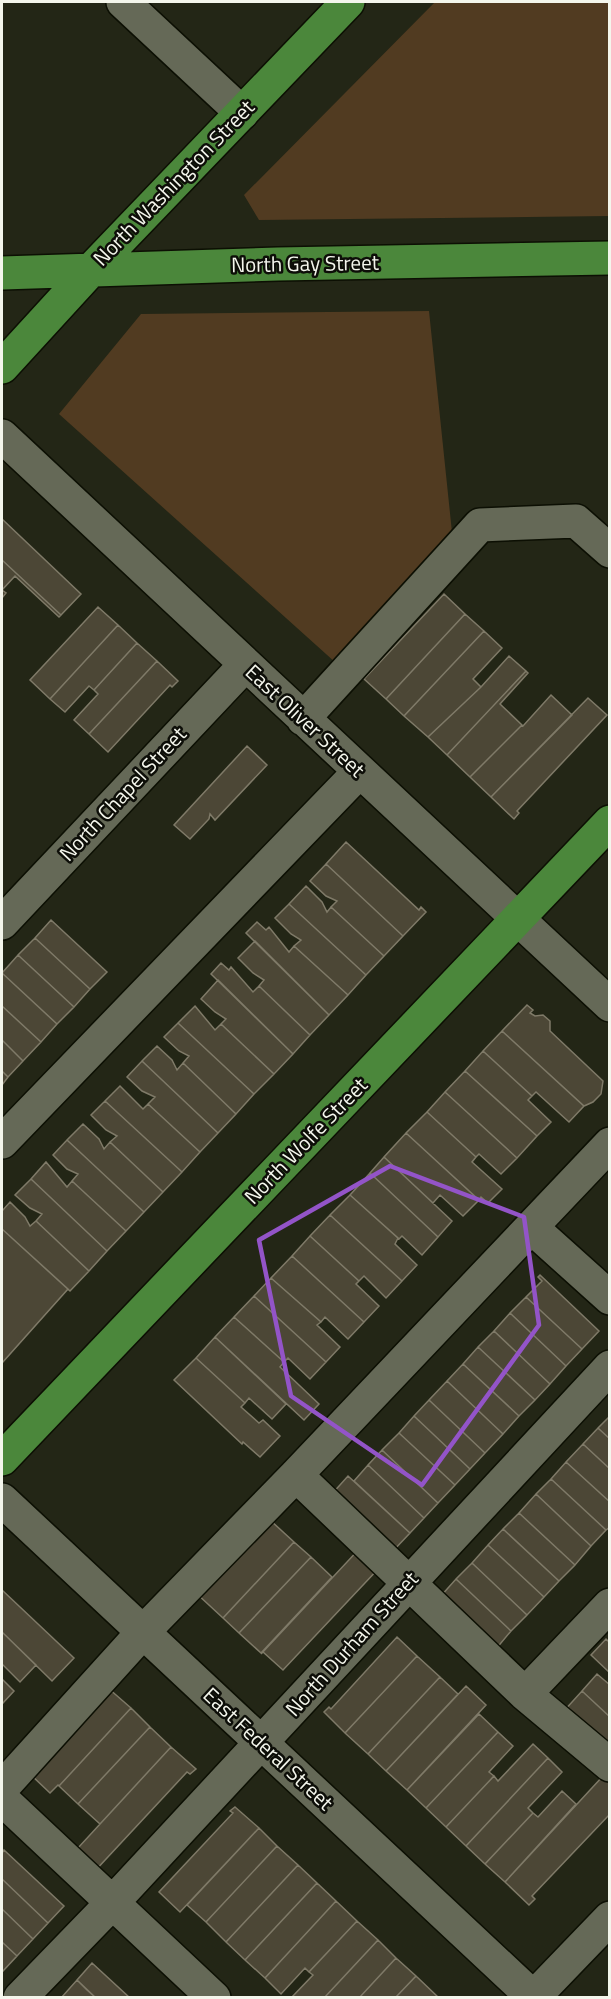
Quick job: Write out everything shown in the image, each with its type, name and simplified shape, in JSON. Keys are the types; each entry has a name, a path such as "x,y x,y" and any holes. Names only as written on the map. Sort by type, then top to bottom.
{"main road":[{"name":"North Washington Street","path":"2,367 89,272 348,2"},
{"name":"North Gay Street","path":"2,273 89,272 278,264 609,258"},
{"name":"North Wolfe Street","path":"2,1458 609,822"}],"street":[{"path":"123,2 242,113"},
{"name":"East Oliver Street","path":"2,436 609,1005"},
{"path":"303,718 480,525 576,521 609,551"},
{"name":"North Chapel Street","path":"2,923 245,665"},
{"path":"2,1142 360,771"},
{"path":"2,1788 143,1632 609,1144"},
{"path":"531,1227 609,1298"},
{"name":"North Durham Street","path":"20,1998 262,1743 408,1582 609,1367"},
{"path":"296,1474 525,1694 609,1765"},
{"name":"East Federal Street","path":"2,1500 534,1997"},
{"path":"525,1694 609,1605"},
{"path":"2,1799 214,1998"},
{"path":"534,1997 609,1918"}],"highlighted area":[{"path":"390,1166 524,1217 539,1325 422,1485 291,1396 259,1240"}],"shaded area":[{"path":"435,2 609,2 609,216 259,220 244,195"},
{"path":"429,311 453,542 336,663 59,414 141,314"}],"building":[{"path":"2,519 81,594 61,615 2,560"},
{"path":"2,560 61,615 59,617 15,576 2,590"},
{"path":"444,594 465,614 386,699 364,679"},
{"path":"98,607 118,625 50,699 30,680"},
{"path":"465,614 484,631 404,716 386,699"},
{"path":"118,625 137,643 94,690 89,686 65,712 50,699"},
{"path":"484,631 502,648 473,679 481,687 428,737 404,716"},
{"path":"137,643 157,661 89,734 74,720 98,694 94,690"},
{"path":"509,656 526,671 447,755 428,737 481,687"},
{"path":"157,661 178,681 172,687 170,685 108,752 89,734"},
{"path":"526,671 528,673 500,704 522,725 470,777 447,755"},
{"path":"551,695 572,715 491,797 470,777 523,726"},
{"path":"588,698 607,715 517,811 519,813 514,819 491,797"},
{"path":"247,746 267,765 215,820 210,814 209,819 190,839 174,825"},
{"path":"346,842 419,910 421,907 426,912 403,936 326,864"},
{"path":"326,864 403,936 384,956 331,907 337,901 326,896 310,881"},
{"path":"306,886 322,902 327,912 331,907 384,956 366,975 289,904"},
{"path":"289,904 366,975 348,995 294,946 301,940 291,934 275,918"},
{"path":"51,920 107,972 90,989 35,938"},
{"path":"257,922 266,930 269,927 289,952 294,946 348,995 329,1015 246,933"},
{"path":"35,938 90,989 74,1007 18,955"},
{"path":"255,941 329,1015 310,1035 259,986 264,980 238,958"},
{"path":"18,955 74,1007 57,1024 2,973"},
{"path":"221,963 229,970 231,967 253,992 259,986 310,1035 293,1054 211,974"},
{"path":"2,973 57,1024 41,1042 2,1006"},
{"path":"218,980 293,1054 274,1074 221,1024 226,1019 201,999"},
{"path":"527,1005 533,1010 530,1013 535,1016 543,1015 550,1021 550,1031 603,1081 601,1094 593,1102 584,1106 502,1031"},
{"path":"2,1006 41,1042 23,1061 2,1040"},
{"path":"195,1006 215,1030 221,1024 274,1074 254,1094 178,1023"},
{"path":"178,1023 254,1094 236,1114 183,1063 189,1056 179,1051 164,1037"},
{"path":"502,1031 584,1106 569,1122 536,1092 532,1096 483,1051"},
{"path":"2,1040 23,1061 8,1077 2,1071"},
{"path":"157,1046 172,1060 177,1070 183,1063 236,1114 218,1133 142,1061"},
{"path":"483,1051 532,1096 528,1100 551,1122 537,1136 465,1071"},
{"path":"142,1061 218,1133 200,1152 148,1104 155,1097 142,1091 127,1077"},
{"path":"2,1071 8,1077 2,1085"},
{"path":"465,1071 537,1136 517,1158 445,1092"},
{"path":"120,1086 143,1109 148,1104 200,1152 182,1172 105,1101"},
{"path":"445,1092 517,1158 501,1174 479,1154 476,1157 427,1112"},
{"path":"105,1101 182,1172 163,1192 110,1142 117,1136 106,1130 91,1115"},
{"path":"427,1112 476,1157 472,1162 502,1189 488,1203 481,1197 479,1200 406,1133"},
{"path":"83,1124 99,1139 104,1149 110,1142 163,1192 144,1212 67,1140"},
{"path":"406,1133 479,1200 463,1216 440,1195 433,1203 384,1157"},
{"path":"67,1140 144,1212 126,1231 72,1181 78,1174 67,1169 53,1155"},
{"path":"384,1157 452,1221 438,1237 370,1173"},
{"path":"46,1162 67,1187 72,1181 126,1231 107,1251 31,1179"},
{"path":"370,1173 438,1237 422,1255 402,1236 399,1239 350,1195"},
{"path":"31,1179 107,1251 89,1271 36,1221 42,1214 30,1208 15,1195"},
{"path":"350,1195 398,1238 395,1244 417,1265 402,1281 330,1215"},
{"path":"10,1202 25,1217 30,1226 36,1221 89,1271 70,1291 2,1229 2,1211"},
{"path":"330,1215 402,1281 386,1298 364,1276 359,1281 310,1236"},
{"path":"2,1229 68,1289 2,1363"},
{"path":"310,1236 359,1281 356,1284 379,1306 364,1322 292,1256"},
{"path":"292,1256 364,1322 348,1339 325,1317 321,1322 271,1278"},
{"path":"540,1275 599,1331 582,1349 526,1297 542,1281 538,1277"},
{"path":"271,1278 321,1322 317,1325 340,1347 326,1362 254,1296"},
{"path":"254,1296 326,1362 310,1379 288,1358 284,1362 234,1317"},
{"path":"526,1297 582,1349 566,1366 510,1313"},
{"path":"510,1313 566,1366 550,1384 494,1331"},
{"path":"234,1317 284,1362 280,1367 319,1404 304,1420 215,1337"},
{"path":"494,1331 550,1384 535,1400 478,1347"},
{"path":"215,1337 286,1404 272,1419 249,1398 245,1403 196,1358"},
{"path":"478,1347 535,1400 519,1416 463,1364"},
{"path":"196,1358 245,1403 241,1407 259,1423 263,1420 280,1436 260,1457 243,1442 242,1444 174,1380"},
{"path":"463,1364 519,1416 503,1434 447,1381"},
{"path":"447,1381 503,1434 485,1453 429,1400"},
{"path":"429,1400 485,1453 470,1469 414,1416"},
{"path":"414,1416 470,1469 455,1485 399,1433"},
{"path":"610,1416 610,1439 598,1428"},
{"path":"598,1428 610,1439 610,1469 583,1444"},
{"path":"399,1433 455,1485 438,1503 382,1450"},
{"path":"583,1444 610,1469 610,1502 566,1462"},
{"path":"382,1450 438,1503 424,1518 368,1465"},
{"path":"566,1462 610,1502 610,1527 606,1530 551,1479"},
{"path":"368,1465 424,1518 410,1533 354,1481"},
{"path":"348,1476 410,1533 392,1552 331,1495"},
{"path":"551,1479 606,1530 591,1546 536,1494"},
{"path":"536,1494 591,1546 575,1565 519,1513"},
{"path":"519,1513 575,1565 559,1581 503,1529"},
{"path":"270,1520 294,1542 223,1618 196,1593"},
{"path":"503,1529 559,1581 544,1597 488,1545"},
{"path":"294,1542 311,1557 239,1633 223,1618"},
{"path":"488,1545 544,1597 527,1615 472,1563"},
{"path":"361,1547 380,1567 283,1670 263,1652 261,1654"},
{"path":"311,1557 332,1577 261,1653 239,1633"},
{"path":"472,1563 527,1615 511,1631 456,1579"},
{"path":"456,1579 511,1631 496,1649 440,1597"},
{"path":"2,1590 74,1658 52,1681 2,1632"},
{"path":"2,1632 36,1665 20,1682 2,1664"},
{"path":"397,1637 417,1656 345,1733 324,1712 329,1707 331,1709"},
{"path":"606,1639 610,1643 610,1673 591,1655"},
{"path":"417,1656 440,1677 368,1754 345,1733"},
{"path":"597,1674 610,1685 610,1717 582,1691"},
{"path":"440,1677 458,1694 386,1771 368,1754"},
{"path":"2,1679 14,1691 2,1704"},
{"path":"466,1686 486,1705 407,1790 386,1771"},
{"path":"108,1688 131,1708 50,1793 30,1774"},
{"path":"582,1691 610,1717 610,1754 563,1712"},
{"path":"131,1708 150,1727 78,1804 59,1786"},
{"path":"479,1714 498,1732 426,1808 407,1790"},
{"path":"150,1727 171,1747 100,1824 78,1804"},
{"path":"498,1732 513,1746 489,1772 494,1776 446,1827 426,1808"},
{"path":"533,1744 548,1758 466,1846 446,1827 494,1776 498,1781"},
{"path":"171,1747 196,1769 190,1774 187,1772 93,1873 77,1849"},
{"path":"548,1758 562,1772 528,1808 533,1813 485,1864 466,1846"},
{"path":"603,1776 610,1782 610,1814 532,1896 535,1899 529,1905 505,1882"},
{"path":"562,1791 576,1804 505,1882 485,1864 533,1813 538,1817"},
{"path":"235,1807 259,1828 180,1912 159,1892 233,1813 230,1811"},
{"path":"259,1828 277,1846 206,1922 187,1905"},
{"path":"277,1846 298,1865 226,1942 206,1922"},
{"path":"4,1850 64,1906 48,1923 2,1879"},
{"path":"298,1865 317,1883 245,1960 226,1942"},
{"path":"2,1879 48,1923 33,1939 2,1909"},
{"path":"317,1883 336,1901 265,1978 245,1960"},
{"path":"336,1901 357,1921 309,1972 305,1968 281,1994 265,1978"},
{"path":"2,1909 33,1939 17,1956 2,1942"},
{"path":"357,1921 378,1940 324,1998 291,1998 313,1975 309,1972"},
{"path":"378,1940 396,1958 359,1998 324,1998"},
{"path":"2,1942 17,1956 2,1972"},
{"path":"396,1958 416,1976 395,1998 359,1998"},
{"path":"92,1963 130,1998 96,1998 77,1980"},
{"path":"416,1976 439,1998 395,1998"},
{"path":"77,1980 87,1990 96,1998 61,1998"}]}
